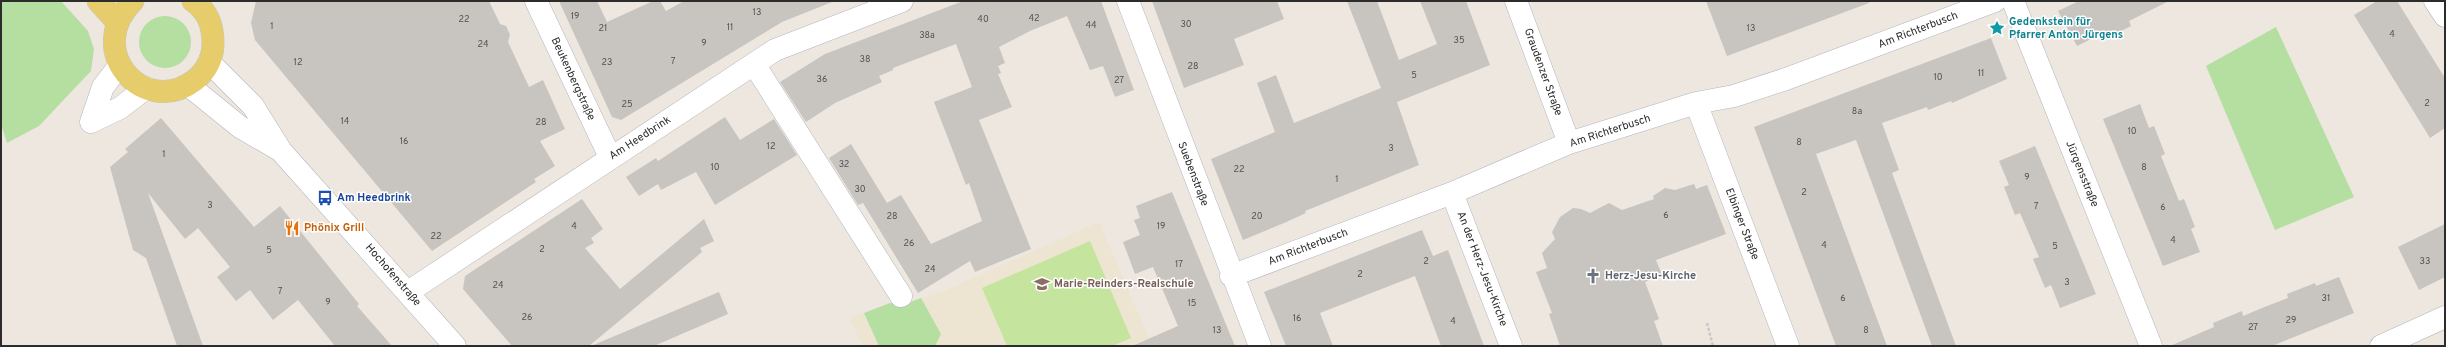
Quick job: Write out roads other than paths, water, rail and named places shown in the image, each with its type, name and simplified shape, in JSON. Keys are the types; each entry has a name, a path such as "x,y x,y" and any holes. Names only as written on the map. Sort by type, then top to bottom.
{"main road":[{"path":"98,1 116,22"},
{"path":"133,1 116,22 114,44 120,65 128,77 146,88 170,91 188,85 200,75 210,62 213,48 213,32 204,5"}],"street":[{"name":"Beukenbergstraße","path":"536,1 610,157"},
{"name":"Am Heedbrink","path":"408,292 610,157 776,50 902,1"},
{"name":"Suebenstraße","path":"1128,1 1231,276 1260,346"},
{"name":"Graudenzer Straße","path":"1516,1 1569,143"},
{"name":"Am Richterbusch","path":"1231,276 1452,193 1569,143 1696,103 1734,96 1786,79 1994,1"},
{"name":"Jürgensstraße","path":"2013,1 2151,346"},
{"path":"2435,1 2445,16"},
{"name":"Hochofenstraße","path":"210,62 253,106 281,151 408,292 454,346"},
{"path":"754,64 901,296"},
{"path":"120,65 103,87 91,122 120,108 146,88"},
{"name":"Hochofenstraße","path":"188,85 240,127 281,151"},
{"name":"Elbinger Straße","path":"1696,103 1788,346"},
{"name":"An der Herz-Jesu-Kirche","path":"1452,193 1511,346"},
{"path":"2381,346 2445,317"}],"place":[{"name":"Gedenkstein für Pfarrer Anton Jürgens","path":"1997,28"},
{"name":"Am Heedbrink","path":"325,198"},
{"name":"Phönix Grill","path":"292,228"},
{"name":"Herz-Jesu-Kirche","path":"1593,276"},
{"name":"Marie-Reinders-Realschule","path":"1042,284"}]}
